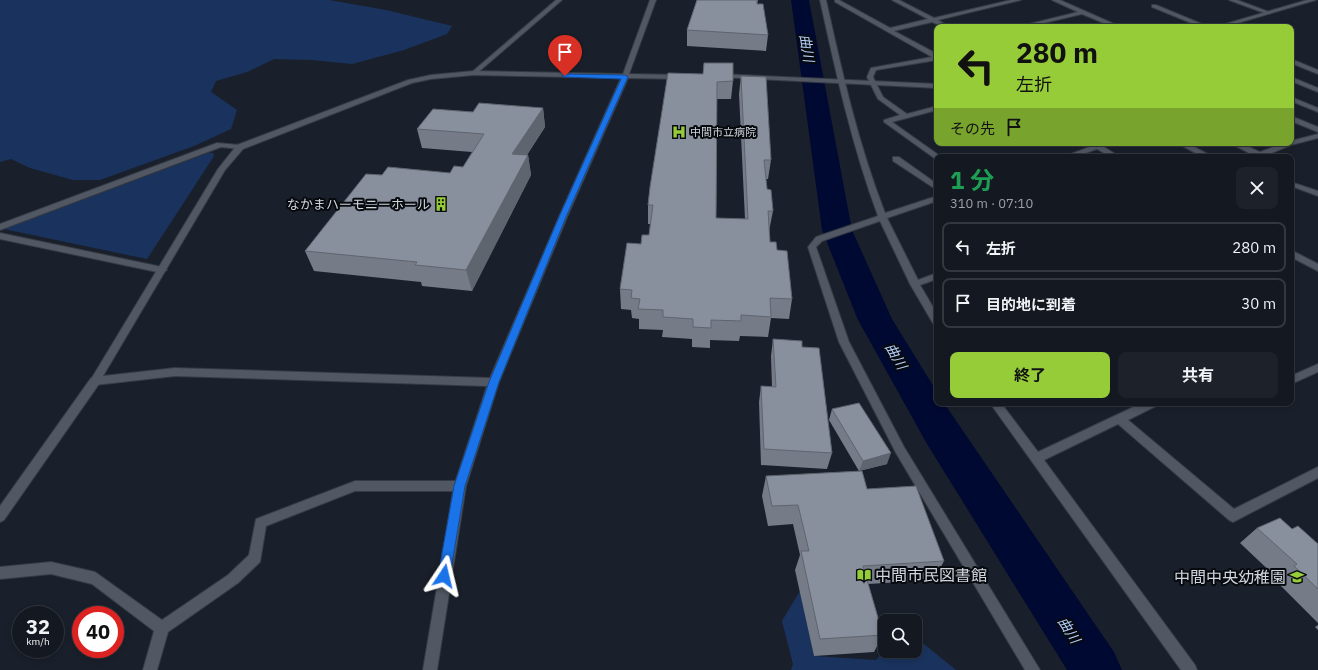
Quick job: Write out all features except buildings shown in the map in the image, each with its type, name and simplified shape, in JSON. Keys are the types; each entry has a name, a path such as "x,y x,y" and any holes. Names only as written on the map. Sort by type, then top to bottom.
{"street":[{"path":"474,73 559,0"},
{"path":"430,670 441,591 460,486 494,382 563,217 625,77 653,0"},
{"path":"823,0 841,82 880,218 934,318"},
{"path":"839,0 836,1 934,56"},
{"path":"897,1 907,0"},
{"path":"889,30 1018,0"},
{"path":"1055,0 1111,24"},
{"path":"1232,0 1269,13"},
{"path":"1229,24 1313,0"},
{"path":"897,1 941,24"},
{"path":"1154,6 1199,24"},
{"path":"1033,24 1083,12"},
{"path":"906,116 880,98 870,77 873,69 934,59"},
{"path":"1294,62 1318,72"},
{"path":"1294,70 1304,66"},
{"path":"0,227 220,145 240,147 410,81 431,77 474,73 687,77"},
{"path":"708,76 934,86"},
{"path":"1294,80 1318,90"},
{"path":"1294,100 1318,110"},
{"path":"934,109 886,121 934,156"},
{"path":"1294,119 1318,130"},
{"path":"1294,142 1318,136"},
{"path":"1187,146 1203,154"},
{"path":"1239,146 1253,154"},
{"path":"1262,154 1283,146"},
{"path":"0,516 95,381 222,169 240,147"},
{"path":"1076,154 1098,147 1111,154"},
{"path":"896,159 934,186"},
{"path":"1294,185 1318,194"},
{"path":"934,199 819,239 812,247 844,342 900,450 1033,670"},
{"path":"0,236 162,270"},
{"path":"1294,255 1318,268"},
{"path":"915,284 934,277"},
{"path":"1294,379 1318,368"},
{"path":"95,381 175,372 494,382"},
{"path":"997,406 1190,670"},
{"path":"1035,459 1146,406"},
{"path":"1119,419 1233,516 1318,472"},
{"path":"150,670 162,628 234,579 255,558 260,523 355,486 460,486"},
{"path":"0,573 51,568 95,578 162,628"}],"shaded area":[{"path":"0,0 329,0 386,10 452,26 447,34 404,50 352,64 312,60 274,59 247,72 216,81 211,92 237,110 231,129 194,146 100,180 73,180 30,168 11,159 0,162"},
{"path":"208,153 213,153 214,156 147,259 4,229"},
{"path":"800,591 814,656 876,660 878,658 922,658 922,643 956,670 791,670 793,664 782,621"}],"waterway":[{"name":"曲川","path":"800,0 837,230 875,320 941,433 1096,670"}],"place":[{"name":"中間市立病院","path":"679,132"},
{"name":"なかまハーモニーホール","path":"441,204"},
{"name":"中間市民図書館","path":"864,575"},
{"name":"中間中央幼稚園","path":"1297,577"}],"route":[{"path":"444,576 460,486 494,382 563,217 625,77 565,76"}]}
